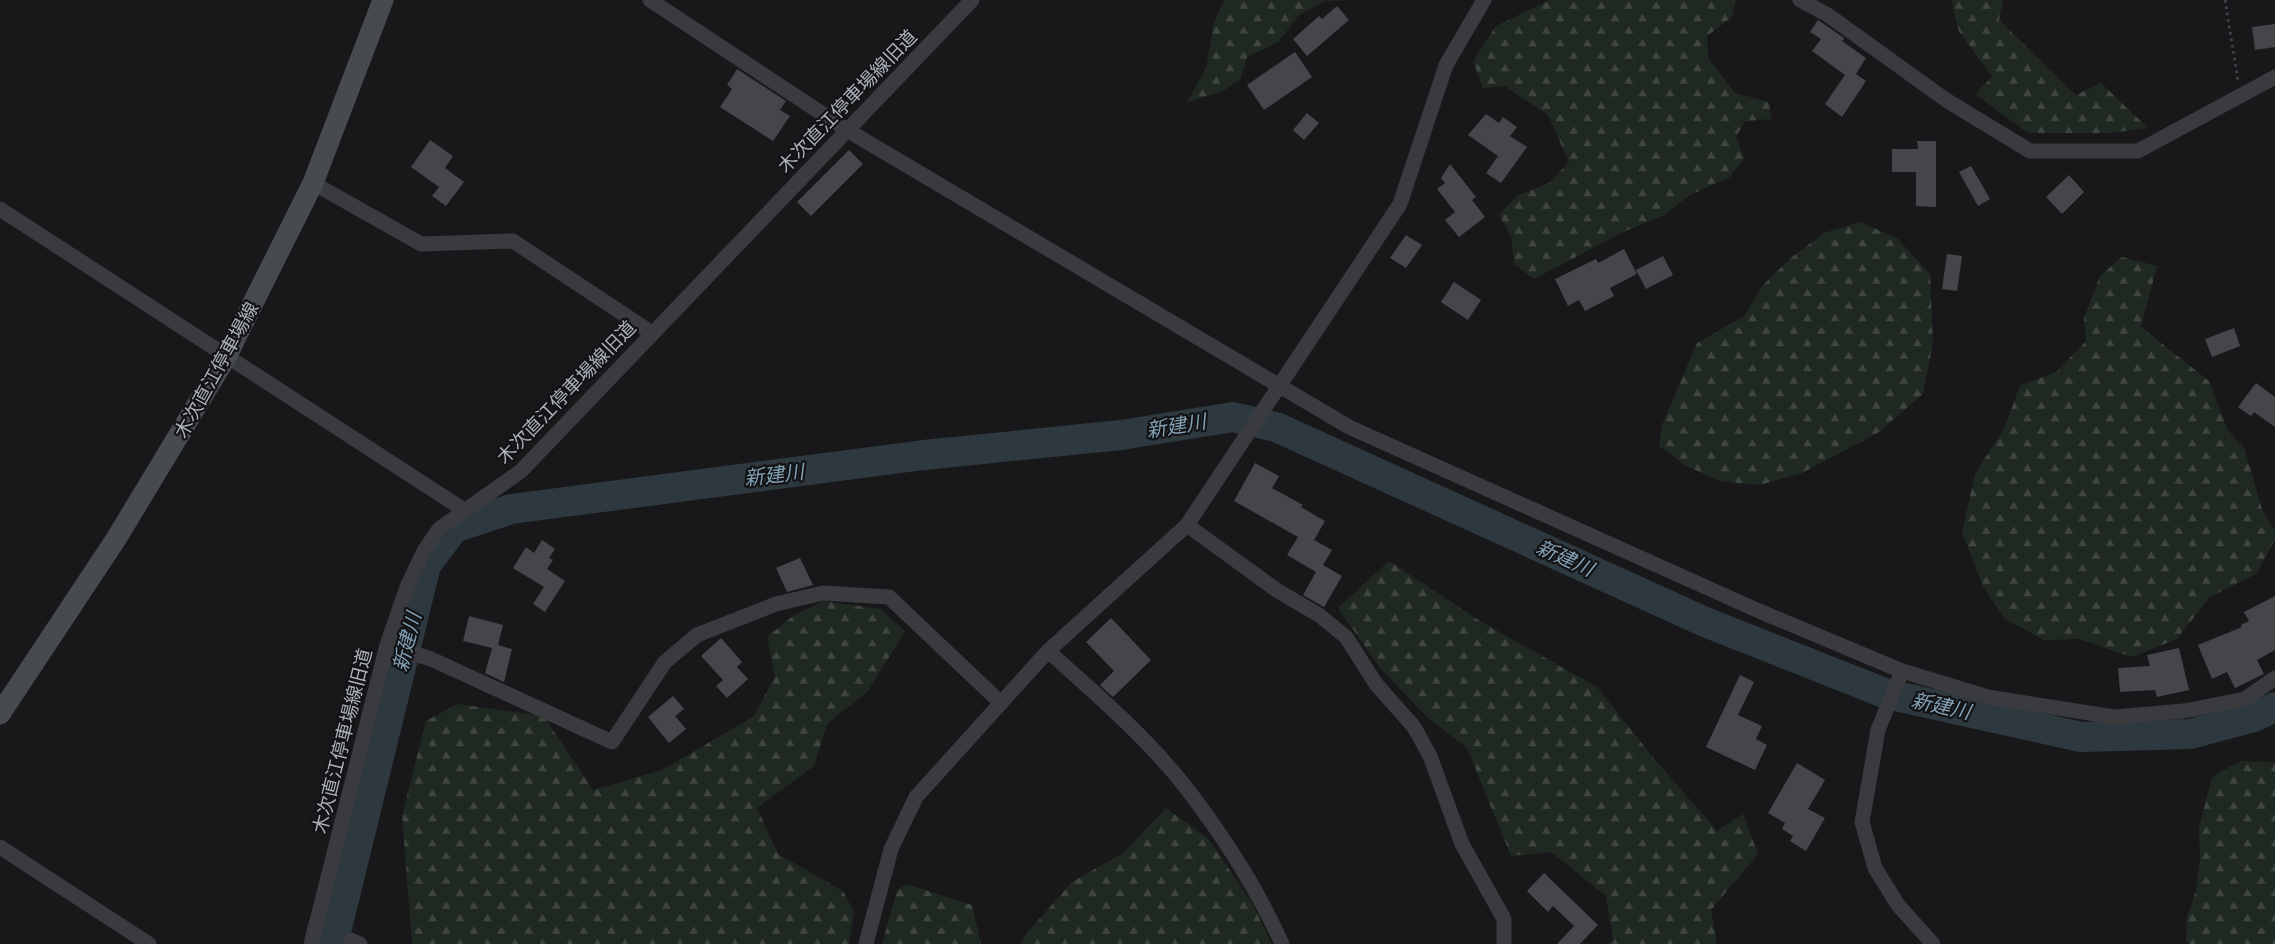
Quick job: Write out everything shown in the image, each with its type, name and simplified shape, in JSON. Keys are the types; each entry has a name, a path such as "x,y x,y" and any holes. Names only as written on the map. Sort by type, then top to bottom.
{"main road":[{"name":"木次直江停車場線","path":"0,714 116,539 226,357 313,183 383,0"}],"street":[{"path":"650,0 847,130 1349,427 1900,676 1988,697 2114,717 2184,711 2245,699 2275,678"},
{"name":"木次直江停車場線旧道","path":"311,944 387,645 407,586 424,551 439,528 521,471 972,0"},
{"path":"866,944 891,849 907,811 916,797 1048,651 1187,525 1272,400 1279,385 1400,204 1446,65 1484,0"},
{"path":"1800,0 1828,15 1946,100 2030,151 2138,151 2275,77"},
{"path":"313,183 421,244 513,241 652,333"},
{"path":"0,209 464,510"},
{"path":"1187,525 1278,590 1319,615 1346,636 1376,684 1414,727 1430,756 1462,844 1504,919 1504,944"},
{"path":"387,645 430,659 612,742 665,662 697,635 776,604 823,593 889,597 1001,703"},
{"path":"1048,651 1102,700 1184,785 1264,904 1282,944"},
{"path":"1900,676 1878,730 1862,822 1875,868 1898,905 1933,944"},
{"path":"0,847 149,944"}],"path":[{"path":"2225,0 2240,96"}],"green space":[{"path":"1224,0 1349,0 1325,1 1299,15 1278,42 1247,57 1240,80 1221,92 1187,102 1206,69 1214,22"},
{"path":"1550,0 1736,0 1732,17 1707,36 1708,58 1735,93 1769,102 1771,119 1745,121 1736,137 1744,158 1730,177 1690,195 1665,215 1623,232 1534,279 1514,264 1511,236 1499,215 1517,196 1549,183 1569,162 1548,115 1505,86 1483,88 1473,61 1496,26"},
{"path":"1951,0 2003,0 1999,20 2076,95 2101,83 2148,128 2110,133 2028,133 1975,94 1992,77 1959,31"},
{"path":"1860,222 1897,238 1930,274 1933,343 1923,394 1879,432 1802,473 1760,485 1719,481 1685,465 1659,446 1662,425 1697,343 1744,316 1763,285 1792,257 1824,233"},
{"path":"2122,257 2157,266 2141,327 2209,381 2228,431 2244,447 2262,509 2275,531 2275,540 2256,574 2210,597 2177,639 2132,657 2079,639 2044,640 2005,619 1983,587 1962,532 1975,474 2005,427 2020,385 2056,372 2086,341 2084,318 2100,276"},
{"path":"1389,561 1480,621 1597,687 1652,756 1717,831 1743,814 1758,854 1711,910 1717,944 1608,944 1613,940 1606,896 1551,852 1511,856 1467,748 1429,719 1380,668 1338,608"},
{"path":"823,601 880,609 905,631 868,691 827,724 814,766 757,808 778,854 843,891 854,912 849,944 412,944 402,815 426,721 457,704 544,716 593,790 662,770 753,717 775,677 767,637 793,616"},
{"path":"2240,761 2275,762 2275,944 2189,944 2186,940 2187,917 2196,891 2200,859 2199,828 2212,777"},
{"path":"1166,808 1208,838 1252,903 1272,944 1020,944 1027,933 1072,882 1123,853"},
{"path":"906,884 972,905 981,944 882,944 897,891"}],"building":[{"path":"1337,6 1349,20 1307,56 1293,39 1319,16 1322,19"},
{"path":"1818,20 1844,38 1842,41 1866,58 1856,74 1866,81 1842,117 1825,104 1845,75 1812,51 1821,39 1810,32"},
{"path":"2275,24 2275,47 2255,50 2252,27"},
{"path":"1295,52 1312,77 1264,110 1247,85"},
{"path":"737,69 786,101 780,110 790,116 773,141 720,107 732,89 727,85"},
{"path":"1307,113 1319,123 1304,140 1293,130"},
{"path":"1486,114 1499,123 1503,117 1517,127 1510,136 1527,147 1501,183 1486,173 1498,156 1468,135"},
{"path":"430,140 453,156 445,168 464,182 446,206 432,196 439,187 411,167"},
{"path":"1917,141 1936,141 1936,207 1916,206 1916,172 1892,172 1892,149 1918,149"},
{"path":"849,150 863,164 811,216 797,202"},
{"path":"1450,164 1476,197 1472,200 1485,217 1459,237 1445,220 1455,212 1437,189 1445,183 1441,178"},
{"path":"1971,166 1990,199 1978,206 1959,172"},
{"path":"2069,175 2084,192 2062,214 2046,197"},
{"path":"1406,235 1422,245 1406,268 1390,258"},
{"path":"1624,249 1637,274 1610,288 1614,296 1585,311 1579,300 1568,306 1555,279 1596,259 1598,263"},
{"path":"1947,254 1962,256 1957,291 1942,289"},
{"path":"1663,256 1673,275 1646,289 1636,270"},
{"path":"1454,282 1481,300 1468,320 1441,302"},
{"path":"2234,328 2240,346 2212,357 2205,339"},
{"path":"2256,383 2275,397 2275,427 2254,412 2251,416 2238,407"},
{"path":"1255,463 1279,476 1272,488 1303,505 1301,507 1325,521 1314,540 1332,550 1323,565 1342,576 1324,607 1303,595 1316,572 1287,555 1298,537 1234,501"},
{"path":"542,540 555,549 549,558 553,560 547,569 565,581 545,612 533,604 544,587 513,568 526,547 534,553"},
{"path":"800,558 813,585 787,592 776,568"},
{"path":"2275,596 2275,650 2257,660 2264,674 2235,688 2227,672 2212,679 2198,645 2242,627 2241,625 2249,621 2244,612"},
{"path":"469,616 503,625 498,645 512,649 504,682 485,673 492,648 463,641"},
{"path":"1111,618 1151,660 1113,697 1100,685 1114,671 1086,642"},
{"path":"721,638 742,662 737,667 748,679 727,698 716,686 723,680 701,656"},
{"path":"2179,648 2189,690 2157,697 2155,690 2120,692 2118,668 2150,666 2147,655"},
{"path":"1740,675 1754,682 1738,715 1762,726 1756,739 1767,745 1755,770 1706,747"},
{"path":"673,696 684,709 675,716 686,729 669,743 648,717"},
{"path":"1797,763 1825,780 1808,809 1825,818 1806,851 1790,841 1793,836 1782,829 1785,823 1768,813"},
{"path":"1544,873 1598,925 1580,944 1557,944 1574,926 1553,906 1548,912 1527,891"}],"waterway":[{"name":"新建川","path":"333,944 426,565 454,528 511,509 924,455 1121,435 1233,417 1276,427 1705,622 1887,694 2081,737 2190,734 2254,717 2275,707"}]}
